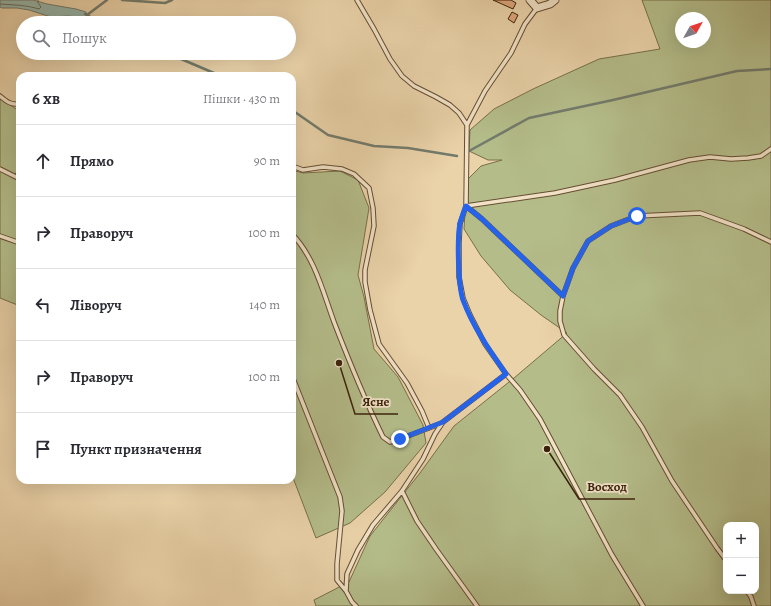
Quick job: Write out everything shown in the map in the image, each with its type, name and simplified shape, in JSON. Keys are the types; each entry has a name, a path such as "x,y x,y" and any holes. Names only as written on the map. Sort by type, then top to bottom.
{"street":[{"path":"530,0 538,8 550,4 555,0"}],"lane":[{"path":"357,0 390,59 402,76 414,86 450,105 459,113 467,125"},
{"path":"538,8 525,24 511,53 484,91 467,125 466,206 460,224 459,277 463,298 485,344 540,419 612,556 643,606"},
{"path":"0,96 5,101 13,105 16,105"},
{"path":"466,206 555,193 615,180 689,160 710,157 731,159 761,156 771,149"},
{"path":"296,167 303,170 323,167 342,168 354,174 369,188 373,208 374,226 365,270 365,282 370,310 379,344 407,383 422,410 429,428"},
{"path":"0,169 16,177"},
{"path":"466,206 482,219 563,296"},
{"path":"724,558 672,481 642,427 620,395 594,369 564,335 560,321 560,311 563,296 573,268 588,241 611,226 637,216 700,213 744,229 771,242"},
{"path":"0,236 16,242"},
{"path":"296,239 310,259 350,362 383,437 390,442 443,422 506,374"},
{"path":"296,386 340,496 342,511 337,580 356,606"},
{"path":"346,591 347,574 358,550 373,525 402,491 423,459 435,434 443,422"},
{"path":"402,491 436,550 477,606"},
{"path":"749,594 754,606"}],"green space":[{"path":"642,0 771,0 771,606 316,606 314,600 349,582 370,536 420,473 454,426 567,333 541,315 510,290 481,256 464,229 467,180 481,166 502,160 488,160 469,151 470,130 494,109 533,89 599,59 660,49"},
{"path":"0,98 16,109 16,304 0,298"},
{"path":"296,171 303,173 340,171 358,180 369,208 358,275 364,297 374,349 398,377 423,425 426,443 385,492 350,523 316,538 295,484"}],"water":[{"path":"0,0 33,0 76,9 86,12 87,15 48,16 29,10 0,7"}],"building":[{"path":"493,0 511,0 516,3 513,9"},
{"path":"512,12 518,15 514,23 508,19"}],"waterway":[{"path":"87,15 107,0"},
{"path":"122,0 165,3 172,0"},
{"path":"85,14 89,16"},
{"path":"183,60 212,72"},
{"path":"469,151 529,118 737,71 771,69"},
{"path":"296,113 328,135 374,146 408,148 457,156"}],"place":[{"name":"Ясне","path":"339,363"},
{"name":"Восход","path":"547,449"}],"route":[{"path":"400,439 443,422 506,374 485,344 463,298 459,277 459,242 460,224 466,206 482,219 563,296 573,268 588,241 611,226 637,216"}]}
